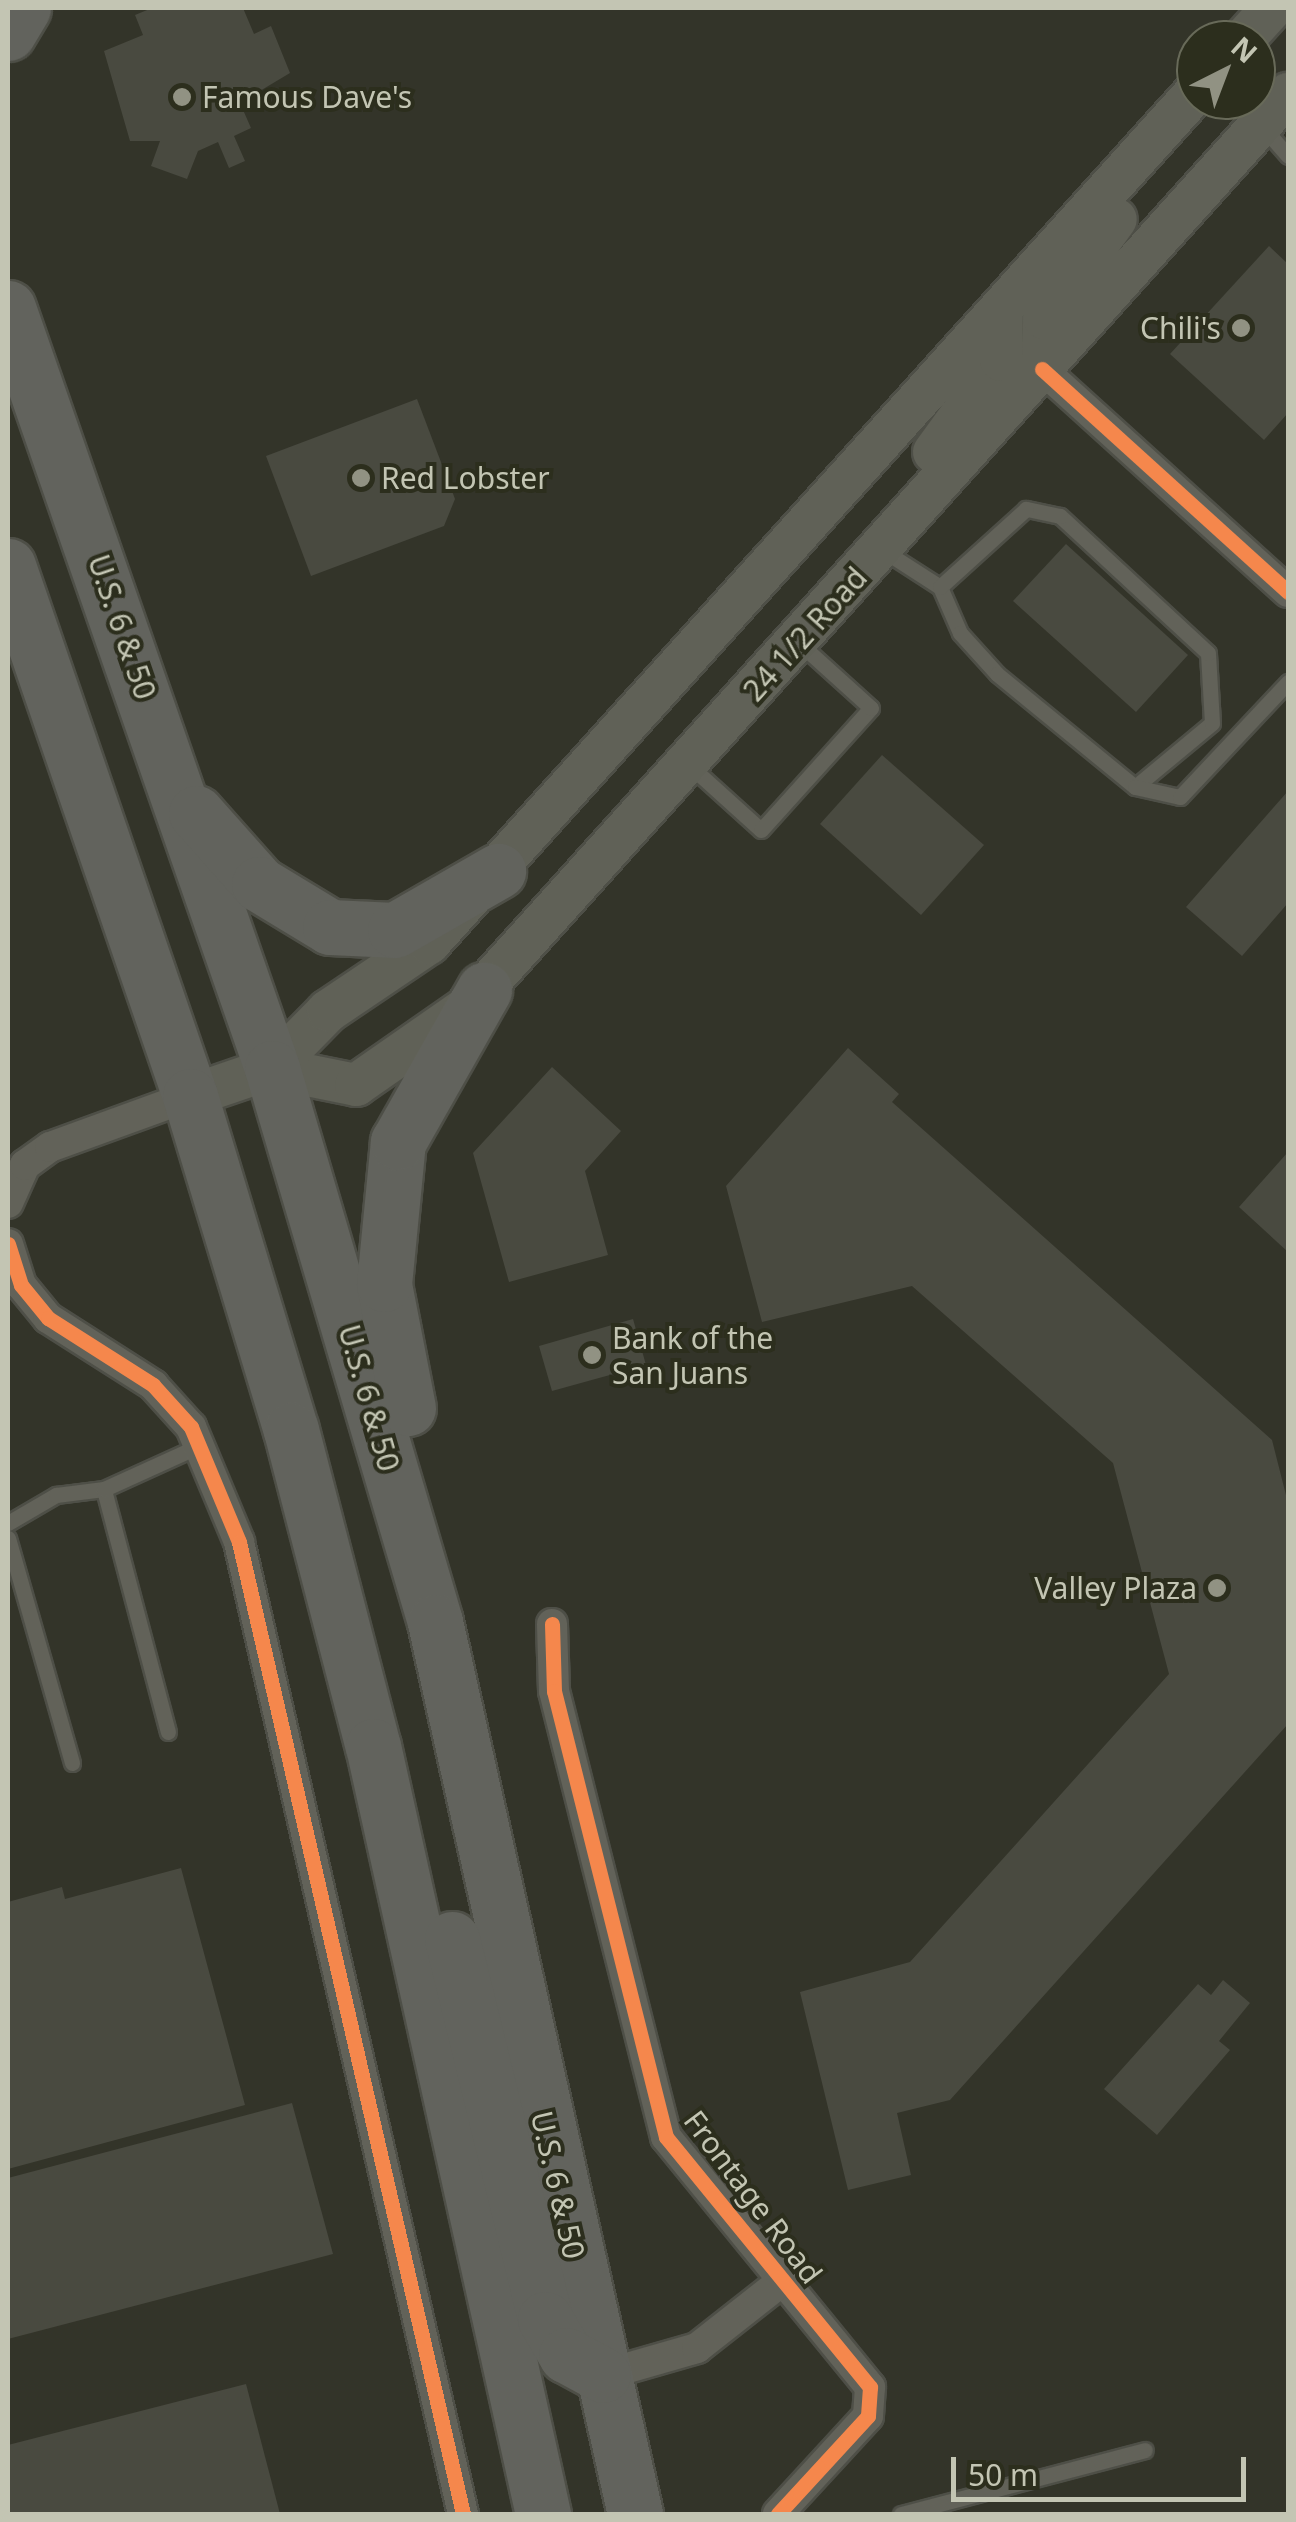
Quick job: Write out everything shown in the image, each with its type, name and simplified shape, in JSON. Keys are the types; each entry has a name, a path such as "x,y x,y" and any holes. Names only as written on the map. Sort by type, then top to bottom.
{"highway":[{"path":"8,34 23,8"},
{"name":"U.S. 6 & 50","path":"8,308 272,1068 435,1622 635,2514"},
{"path":"8,566 190,1096 373,1746 544,2514"},
{"path":"177,789 259,884 330,928 395,930 498,872"},
{"path":"435,1622 442,1541 393,1351 384,1284 388,1218 398,1142 484,990"},
{"path":"373,1746 434,1864 552,2339 578,2366 602,2375"}],"main road":[{"path":"190,1096 272,1068 328,1011 430,943 498,872 1176,114"},
{"path":"1042,369 1038,342 1055,296 1152,167 1178,120"},
{"name":"24 1/2 Road","path":"272,1068 356,1085 377,1078 484,990 1042,369 1279,125"},
{"path":"881,548 910,487 1000,360 1002,307"}],"street":[{"path":"1042,369 1288,592"},
{"path":"8,1204 25,1165 50,1148 190,1096"},
{"path":"8,1244 21,1284 48,1318 153,1385 201,1445 239,1542 463,2514"},
{"name":"Frontage Road","path":"552,1624 554,1691 653,2102 674,2148 857,2367 872,2402 778,2514"},
{"name":"Frontage Road","path":"602,2375 715,2339 782,2281"}],"lane":[{"path":"940,587 1026,509 1060,516 1208,653 1212,723 1135,786"},
{"path":"881,548 940,587 960,633 997,674 1135,786 1180,797 1288,682"},
{"path":"688,764 760,830 859,722 871,708 798,642"},
{"path":"8,1522 56,1495 104,1490 201,1445"},
{"path":"104,1490 168,1732"},
{"path":"8,1538 72,1762"},
{"path":"901,2514 1145,2450"}],"building":[{"name":"Famous Dave's","path":"152,8 243,8 254,34 271,26 290,73 240,103 251,128 234,136 245,161 229,168 218,142 198,151 187,179 151,166 160,141 130,141 104,51 143,35 135,15"},
{"name":"Chili's","path":"1269,246 1288,264 1288,413 1264,440 1170,354"},
{"name":"Red Lobster","path":"417,399 455,499 444,526 311,576 266,456"},
{"path":"1066,544 1188,655 1136,712 1013,601"},
{"path":"882,755 984,845 921,915 820,824"},
{"path":"1288,791 1288,903 1242,956 1186,907"},
{"name":"Valley Plaza","path":"848,1048 899,1094 892,1102 1272,1440 1288,1503 1288,1724 950,2100 897,2113 911,2175 848,2190 800,1992 910,1962 1169,1674 1113,1463 912,1286 762,1322 726,1186"},
{"path":"552,1067 621,1131 585,1171 608,1255 509,1282 473,1153"},
{"path":"1288,1152 1288,1252 1239,1207"},
{"path":"633,1319 646,1365 552,1391 539,1346"},
{"path":"181,1868 245,2105 8,2169 8,1902 62,1887 65,1899"},
{"path":"1223,1980 1250,2003 1219,2041 1230,2050 1157,2135 1104,2089 1198,1984 1211,1995"},
{"path":"292,2103 333,2254 8,2339 8,2178"},
{"path":"246,2384 280,2514 8,2514 8,2445"}],"cycle path":[{"path":"1042,369 1288,592"},
{"path":"8,1244 21,1285 48,1318 153,1385 191,1427 239,1542 463,2514"},
{"path":"552,1624 554,1691 666,2137 870,2387 868,2416 778,2514"}],"place":[{"name":"Famous Dave's","path":"182,97"},
{"name":"Chili's","path":"1241,328"},
{"name":"Red Lobster","path":"361,478"},
{"name":"Bank of the San Juans","path":"592,1355"},
{"name":"Valley Plaza","path":"1217,1588"}]}
